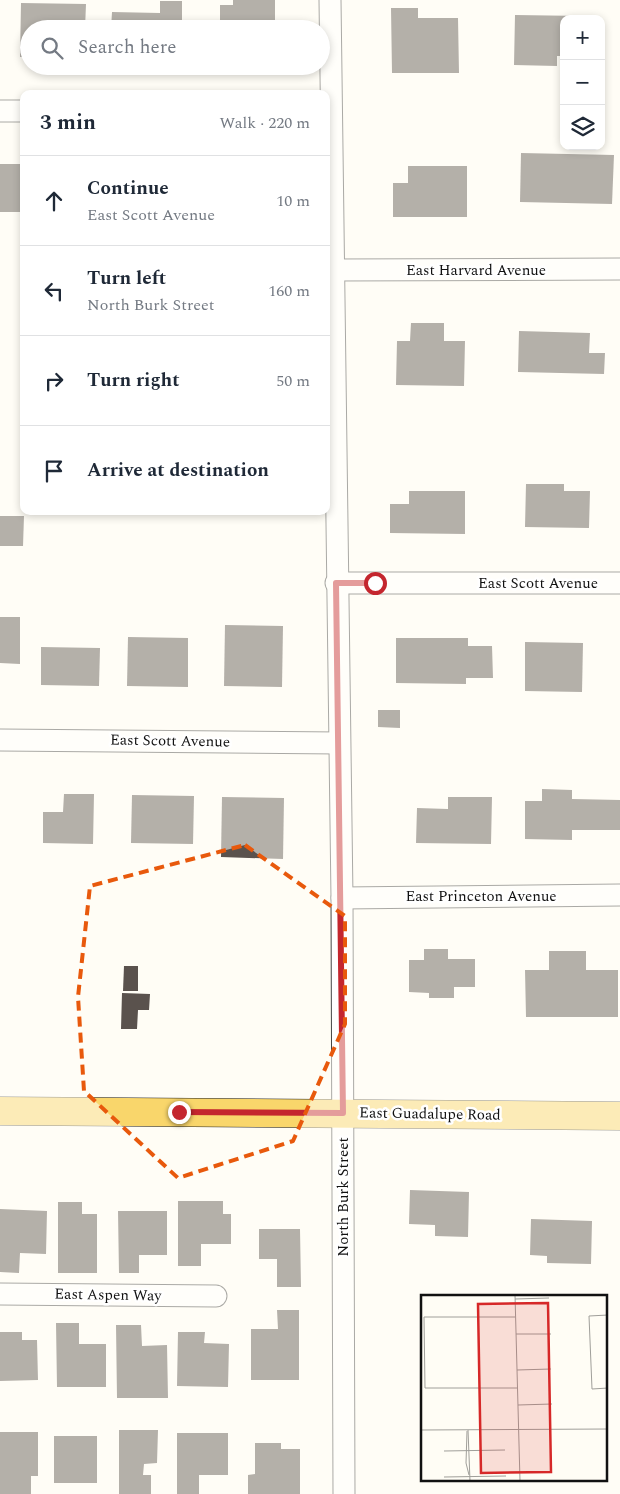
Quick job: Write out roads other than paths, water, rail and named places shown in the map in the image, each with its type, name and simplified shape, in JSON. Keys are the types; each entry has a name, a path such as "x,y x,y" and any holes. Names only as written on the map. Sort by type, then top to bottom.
{"main road":[{"name":"East Guadalupe Road","path":"0,1110 620,1116"}],"street":[{"name":"North Burk Street","path":"330,0 330,20"},
{"name":"North Burk Street","path":"328,90 329,75"},
{"path":"0,111 20,112"},
{"name":"North Burk Street","path":"330,176 342,898 344,1494"},
{"name":"East Harvard Avenue","path":"333,270 620,269"},
{"name":"East Scott Avenue","path":"336,583 620,583"},
{"name":"East Scott Avenue","path":"0,740 339,743"},
{"name":"East Princeton Avenue","path":"342,898 620,895"},
{"name":"East Aspen Way","path":"0,1294 216,1296"}]}
